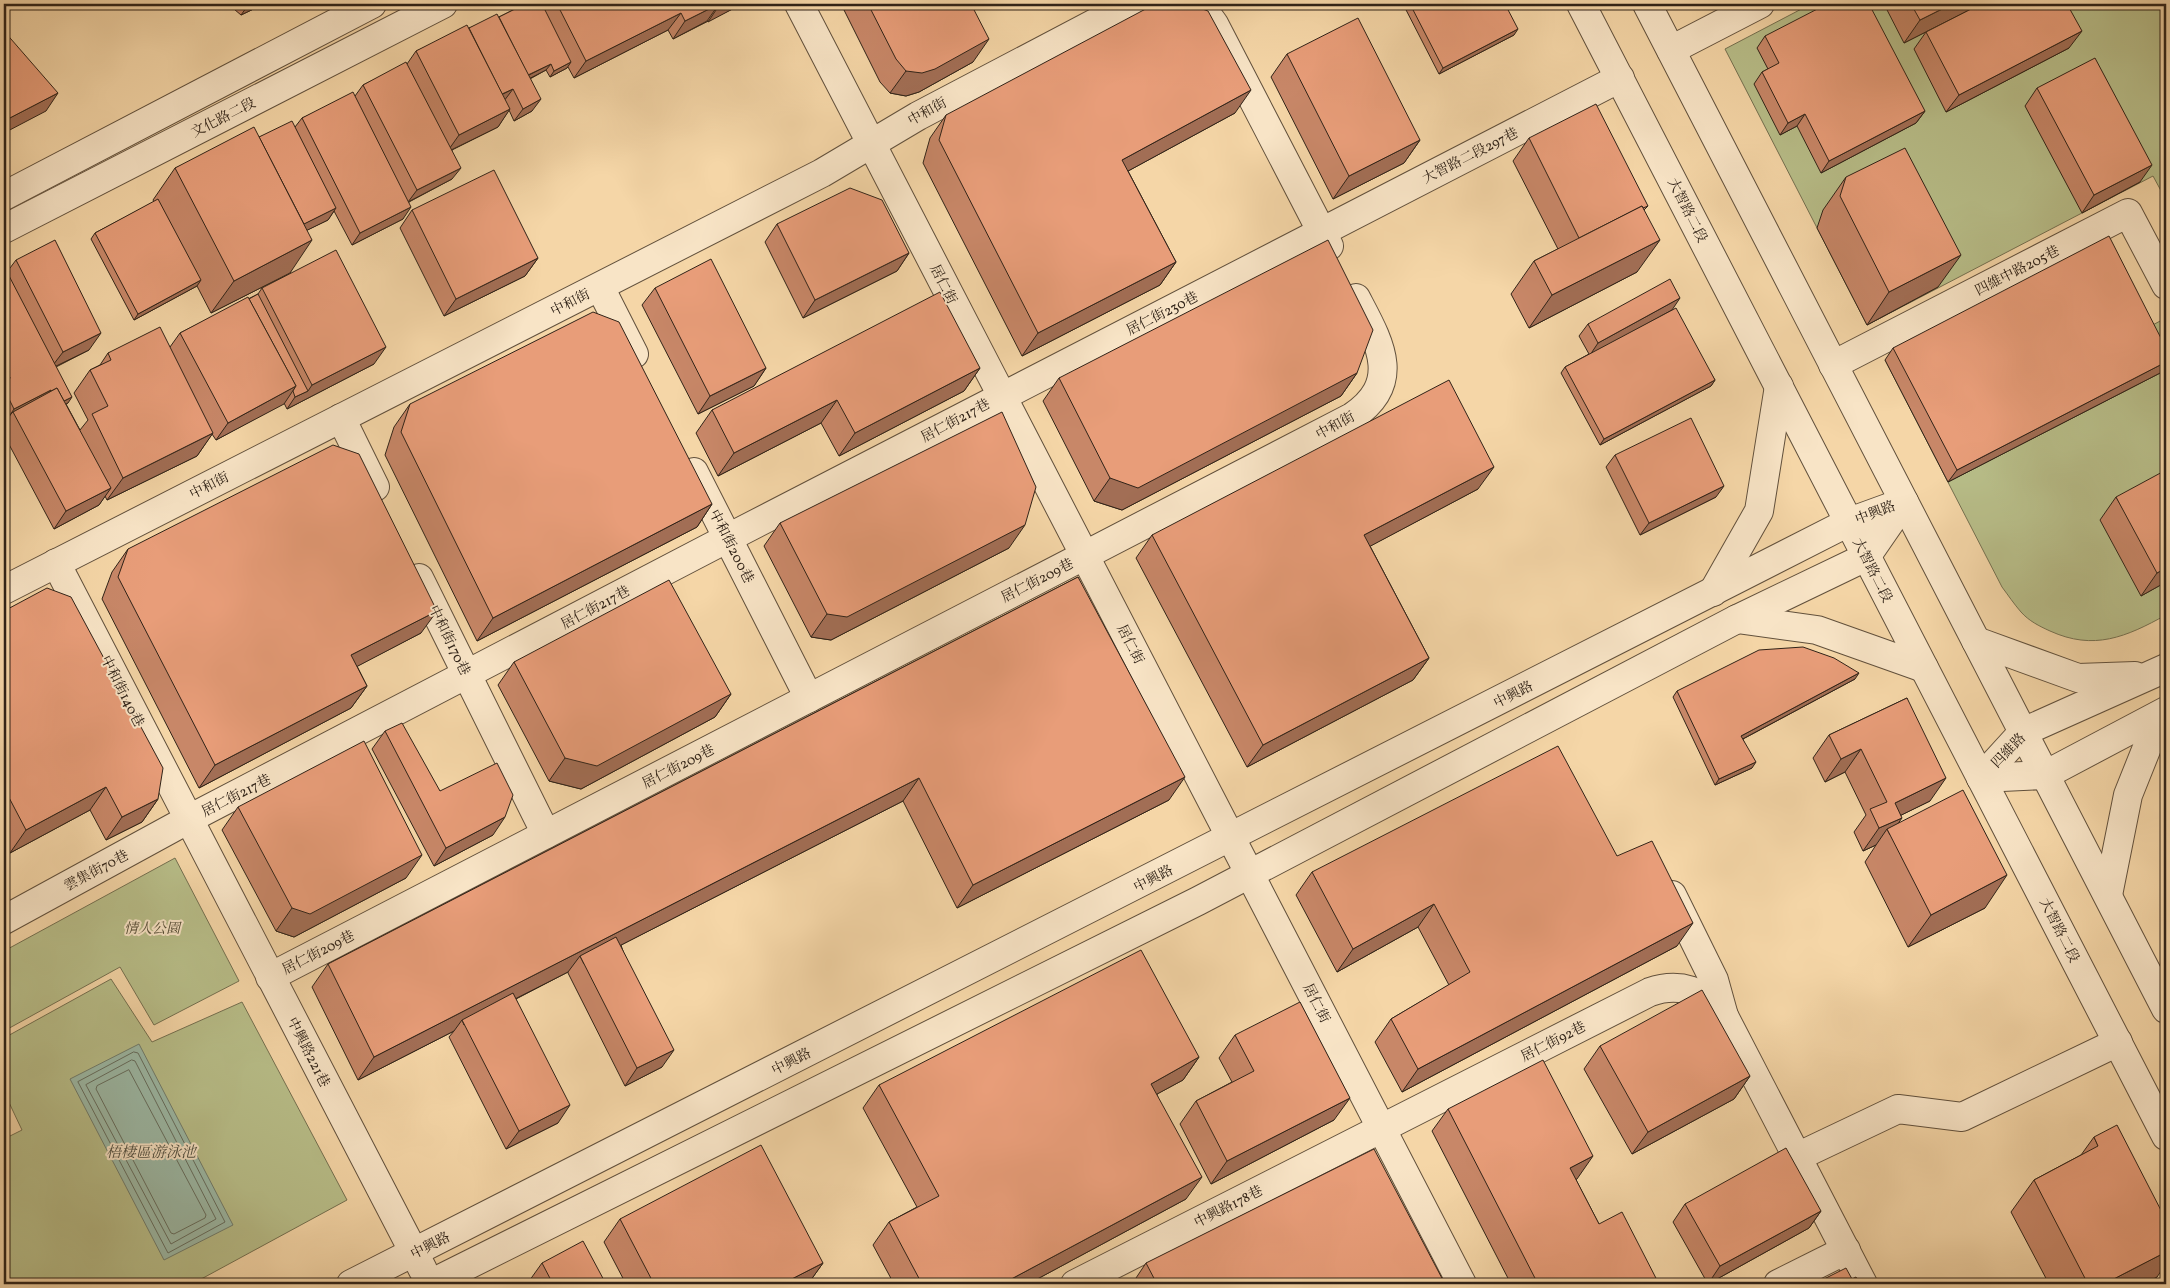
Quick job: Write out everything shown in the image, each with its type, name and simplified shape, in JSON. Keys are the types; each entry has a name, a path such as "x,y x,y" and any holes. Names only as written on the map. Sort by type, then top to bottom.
{"street":[{"path":"4,196 372,4"},
{"name":"文化路二段","path":"4,230 443,4"},
{"name":"居仁街","path":"799,4 1462,1284"},
{"name":"中和街","path":"4,590 822,173 918,116 1131,4"},
{"name":"中和街","path":"1085,555 1343,422 1365,408 1376,394 1382,379 1383,358 1378,340 1211,14 1206,13 1195,4"},
{"name":"大智路二段","path":"1581,4 2166,1136"},
{"path":"1647,4 2166,1009"},
{"path":"1671,50 1760,4"},
{"name":"大智路二段297巷","path":"1321,231 1620,78"},
{"name":"四維中路205巷","path":"1834,365 2128,212 2166,285"},
{"name":"居仁街230巷","path":"1002,396 1321,231"},
{"path":"600,287 647,379"},
{"path":"1713,592 1759,511 1779,386"},
{"name":"居仁街217巷","path":"189,819 1002,396"},
{"path":"341,418 386,510"},
{"name":"中和街200巷","path":"683,450 810,698"},
{"name":"中興路","path":"351,1284 1230,839 1849,522 1904,502"},
{"name":"中興路","path":"430,1284 1249,874 1737,619 1866,557 1904,502"},
{"name":"中和街170巷","path":"407,553 546,834"},
{"name":"居仁街209巷","path":"270,977 1085,555"},
{"name":"中和街140巷","path":"56,563 189,819"},
{"path":"1737,619 1817,630 1924,668"},
{"path":"1976,641 2078,678 2159,671"},
{"name":"四維路","path":"1981,778 2023,732 2159,671"},
{"path":"2108,895 2128,795 2163,713"},
{"name":"四維路","path":"1981,778 2045,775 2163,713"},
{"name":"雲集街70巷","path":"4,920 189,819"},
{"name":"中興路221巷","path":"189,819 430,1284"},
{"name":"居仁街92巷","path":"1661,874 1714,980 1724,1016 1864,1284"},
{"name":"居仁街92巷","path":"1382,1129 1661,988 1685,988 1696,992 1712,1002 1724,1016"},
{"path":"1797,1156 1898,1109 1962,1117 2118,1042"},
{"name":"中興路178巷","path":"1075,1284 1382,1129"},
{"path":"1778,1284 1846,1250"}],"green space":[{"path":"1811,4 2166,4 2166,200 2153,176 1867,325 1725,49"},
{"path":"2101,248 2143,330 2166,318 2166,615 2137,630 2110,639 2095,641 2066,637 2050,631 2027,618 2013,603 2002,587 1885,360"},
{"name":"情人公園","path":"175,858 239,981 154,1025 120,967 4,1031 4,951"},
{"name":"梧棲區游泳池","path":"111,979 152,1042 242,1002 347,1200 192,1284 4,1284 4,1139 22,1130 4,1092 4,1038"}],"water":[{"name":"梧棲區游泳池","path":"139,1044 233,1225 164,1260 70,1079"}],"building":[{"path":"525,4 542,4 571,62 554,71 551,64 528,75 499,17"},
{"path":"557,4 719,4 685,21 681,13 586,61"},
{"path":"868,4 971,4 989,39 935,69 922,73 906,71 896,59"},
{"path":"1155,4 1189,4 1208,11 1251,90 1122,160 1176,262 1038,333 939,140 946,115"},
{"path":"1410,4 1505,4 1518,29 1443,68"},
{"path":"1827,4 1869,4 1925,111 1829,161 1805,114 1788,123 1762,72 1779,63 1765,36"},
{"path":"1911,4 1952,4 1920,20"},
{"path":"1981,4 2067,4 2082,31 1959,95 1926,32"},
{"path":"497,14 541,99 523,109 513,89 502,94 469,28"},
{"path":"1358,18 1420,140 1349,176 1287,54"},
{"path":"467,25 510,109 459,135 416,51"},
{"path":"4,31 58,93 4,121"},
{"path":"2095,58 2152,165 2094,195 2037,88"},
{"path":"406,62 461,168 417,190 363,85"},
{"path":"353,92 411,207 360,233 302,118"},
{"path":"1596,104 1648,206 1643,208 1642,206 1579,238 1529,138"},
{"path":"292,121 336,208 304,224 259,137"},
{"path":"254,127 312,240 234,281 175,168"},
{"path":"1905,148 1961,255 1889,292 1840,196 1846,177"},
{"path":"494,170 538,258 456,299 412,210"},
{"path":"850,188 882,200 909,253 815,300 777,224"},
{"path":"158,199 201,280 138,314 95,233"},
{"path":"1642,206 1660,240 1552,295 1534,261"},
{"path":"2109,236 2166,348 2166,362 1957,470 1893,348"},
{"path":"55,240 101,333 63,352 16,260"},
{"path":"1328,240 1373,330 1357,373 1138,488 1110,478 1059,378"},
{"path":"336,250 386,347 312,385 262,288"},
{"path":"711,259 766,368 710,396 655,288"},
{"path":"7,272 72,397 64,401 57,388 14,409 4,389 10,378 4,366 4,273"},
{"path":"1670,279 1680,298 1598,343 1588,324"},
{"path":"940,292 980,368 855,433 837,400 734,453 712,410"},
{"path":"258,294 308,391 295,397 293,391 296,386 249,299"},
{"path":"248,297 296,386 228,423 180,333"},
{"path":"1676,308 1715,380 1604,439 1565,367"},
{"path":"593,312 619,322 712,504 493,618 401,432 410,404"},
{"path":"160,327 213,433 123,478 92,414 108,406 90,370 111,360 108,353"},
{"path":"4,366 10,378 4,382"},
{"path":"1449,380 1494,467 1364,535 1429,658 1263,745 1152,535"},
{"path":"57,388 111,488 66,511 13,412"},
{"path":"1002,412 1036,487 1025,525 847,617 827,614 780,523"},
{"path":"1691,418 1724,486 1649,523 1615,455"},
{"path":"333,445 359,454 437,611 351,655 367,686 215,765 118,577 128,549"},
{"path":"2166,470 2166,568 2157,573 2116,497"},
{"path":"1078,577 1185,777 973,885 919,778 374,1057 328,964"},
{"path":"669,580 731,694 597,766 565,758 514,662"},
{"path":"47,588 71,597 163,768 158,799 122,817 106,787 26,830 4,788 4,611"},
{"path":"1803,647 1834,658 1859,673 1741,736 1756,762 1719,779 1677,691 1759,650"},
{"path":"1907,698 1946,778 1895,803 1902,818 1879,828 1870,809 1887,802 1861,749 1841,759 1829,735"},
{"path":"402,723 440,791 497,763 513,795 505,817 446,848 385,731"},
{"path":"364,741 422,855 310,914 292,908 238,807"},
{"path":"1558,746 1617,856 1652,841 1693,923 1418,1069 1391,1019 1470,972 1434,904 1353,949 1312,872"},
{"path":"1963,790 2007,875 1931,915 1887,829"},
{"path":"616,937 674,1050 637,1068 580,956"},
{"path":"1141,950 1199,1057 1151,1084 1202,1177 1002,1284 922,1284 889,1222 939,1196 879,1085"},
{"path":"1702,990 1750,1076 1648,1132 1600,1046"},
{"path":"513,993 570,1105 519,1131 462,1020"},
{"path":"1300,1002 1350,1098 1227,1161 1196,1101 1254,1071 1235,1035"},
{"path":"1543,1060 1593,1156 1570,1168 1599,1224 1622,1212 1659,1284 1538,1284 1448,1109"},
{"path":"2117,1125 2166,1220 2166,1252 2104,1284 2088,1284 2034,1180 2098,1146 2094,1137"},
{"path":"761,1145 823,1263 782,1284 654,1284 620,1219"},
{"path":"1786,1148 1821,1211 1720,1266 1685,1204"},
{"path":"1374,1149 1445,1284 1157,1284 1146,1263"},
{"path":"583,1241 606,1284 553,1284 542,1263"},
{"path":"1846,1268 1852,1279 1856,1277 1860,1284 1814,1284"}]}
